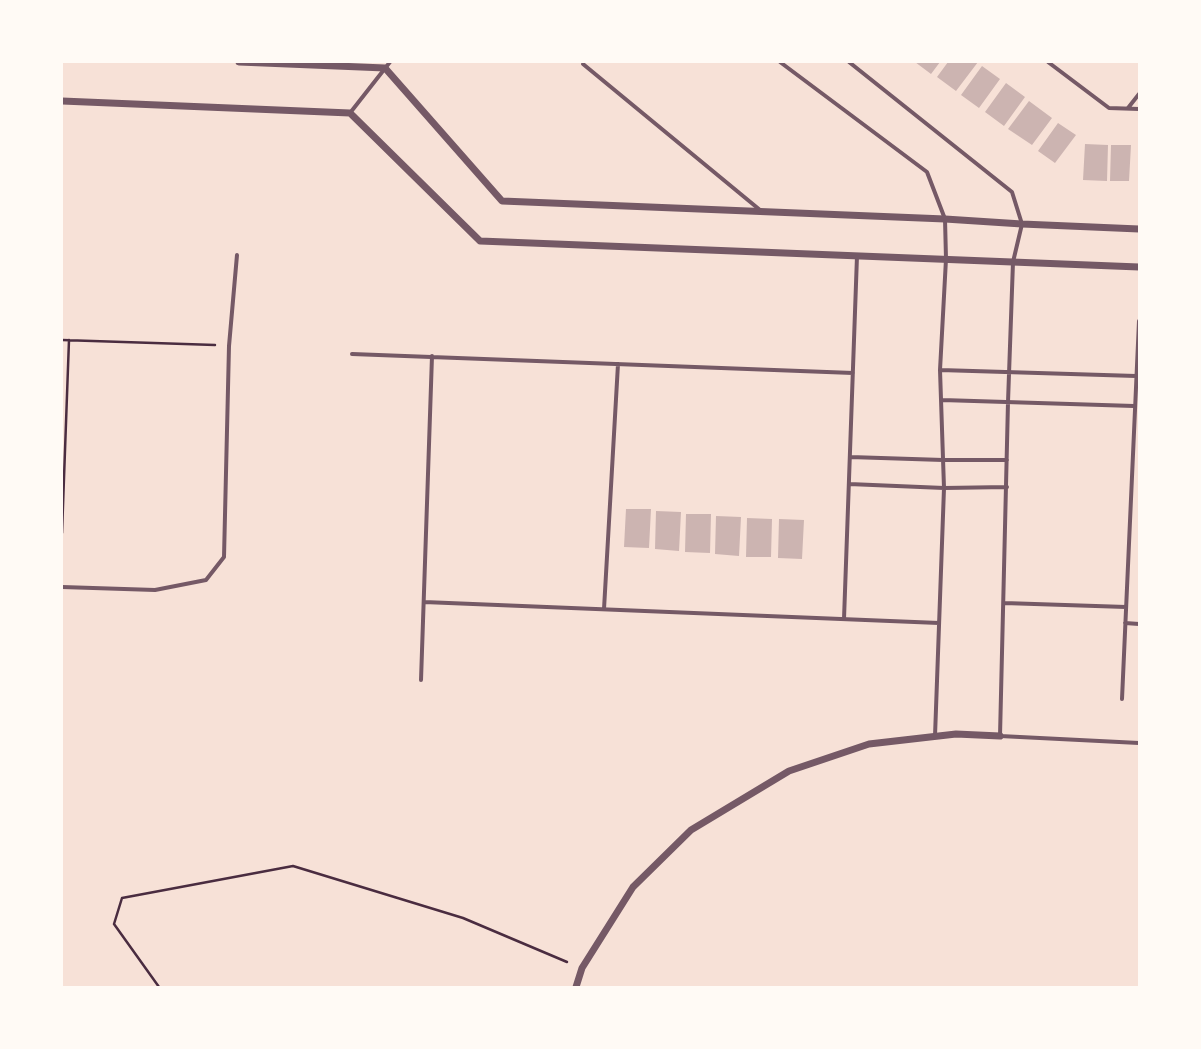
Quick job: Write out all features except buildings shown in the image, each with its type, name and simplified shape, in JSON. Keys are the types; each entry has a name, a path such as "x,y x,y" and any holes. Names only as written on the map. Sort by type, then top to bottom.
{"street":[{"path":"239,62 385,68 502,201 945,219 1139,229"},
{"path":"350,113 390,62"},
{"path":"780,62 927,172 945,219 946,259 940,370 944,488 935,736"},
{"path":"849,62 1012,192 1022,224 1013,262 1000,736"},
{"path":"1048,62 1109,108 1139,109"},
{"path":"583,64 762,212"},
{"path":"1128,108 1139,94"},
{"path":"62,100 350,113 480,241 1139,268"},
{"path":"62,587 155,590 206,580 224,557 229,346 238,255"},
{"path":"844,619 857,256"},
{"path":"1122,699 1139,321"},
{"path":"352,354 853,373"},
{"path":"421,680 432,356"},
{"path":"604,609 618,364"},
{"path":"940,370 1136,376"},
{"path":"942,400 1134,406"},
{"path":"850,457 943,460 1007,460"},
{"path":"849,484 944,488 1007,487"},
{"path":"424,602 939,623"},
{"path":"1004,603 1126,607"},
{"path":"1125,623 1139,624"},
{"path":"576,987 582,968 633,887 691,830 789,771 869,744 956,734 1139,743"}],"path":[{"path":"62,340 229,346"},
{"path":"62,533 69,340"},
{"path":"159,987 114,924 122,898 293,866 463,918 582,968"}]}
